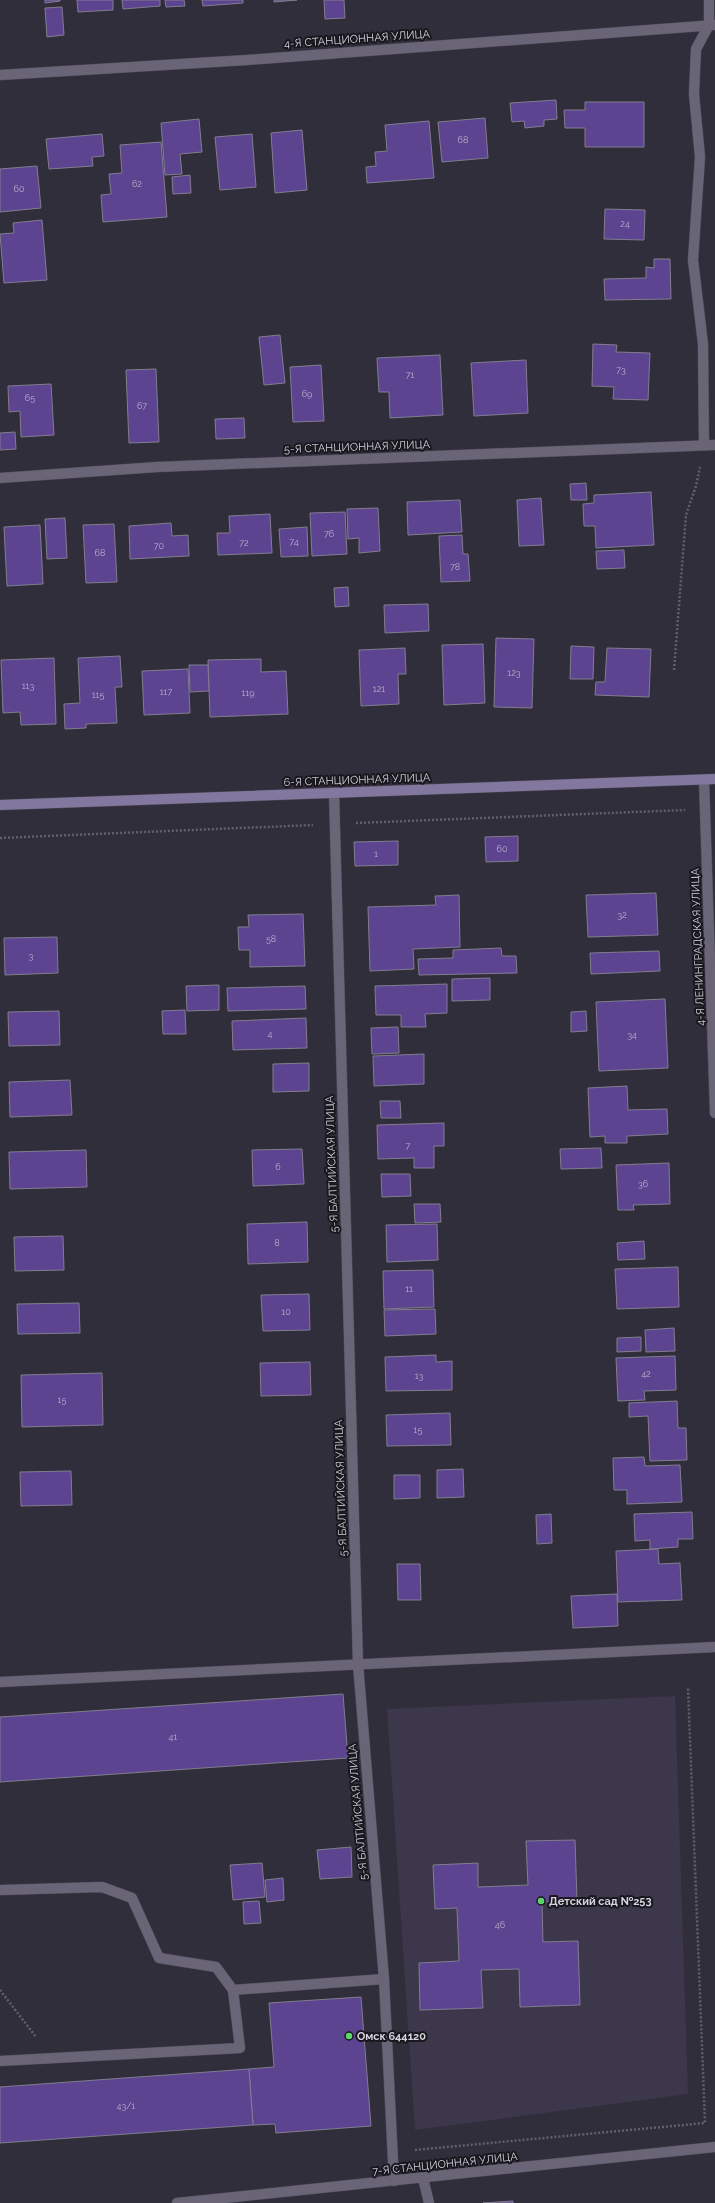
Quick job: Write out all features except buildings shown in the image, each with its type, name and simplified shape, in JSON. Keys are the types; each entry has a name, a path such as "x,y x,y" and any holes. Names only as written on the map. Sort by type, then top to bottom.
{"main road":[{"name":"6-Я СТАНЦИОННАЯ УЛИЦА","path":"0,805 715,779"}],"street":[{"path":"704,445 703,344 693,260 700,157 694,94 696,49 712,25 709,0"},
{"name":"4-Я СТАНЦИОННАЯ УЛИЦА","path":"0,75 247,60 712,25"},
{"name":"5-Я СТАНЦИОННАЯ УЛИЦА","path":"0,478 157,467 715,445"},
{"name":"4-Я ЛЕНИНГРАДСКАЯ УЛИЦА","path":"704,780 715,1113"},
{"name":"5-Я БАЛТИЙСКАЯ УЛИЦА","path":"334,793 358,1664 384,1979 394,2181"},
{"path":"0,1682 715,1647"},
{"path":"0,1890 102,1887 132,1898 159,1958 216,1967 233,1990 240,2048 0,2061"},
{"path":"233,1990 384,1979"},
{"name":"7-Я СТАНЦИОННАЯ УЛИЦА","path":"177,2203 715,2147"},
{"path":"423,2178 429,2203"}],"path":[{"path":"674,670 686,515 696,486 704,445"},
{"path":"392,2152 705,2123 688,1688"},
{"path":"0,1990 52,2058"}],"shaded area":[{"name":"Детский сад №253","path":"675,1696 688,2094 415,2130 387,1709"}],"place":[{"name":"Детский сад №253","path":"541,1901"},
{"name":"Омск 644120","path":"349,2036"}]}
